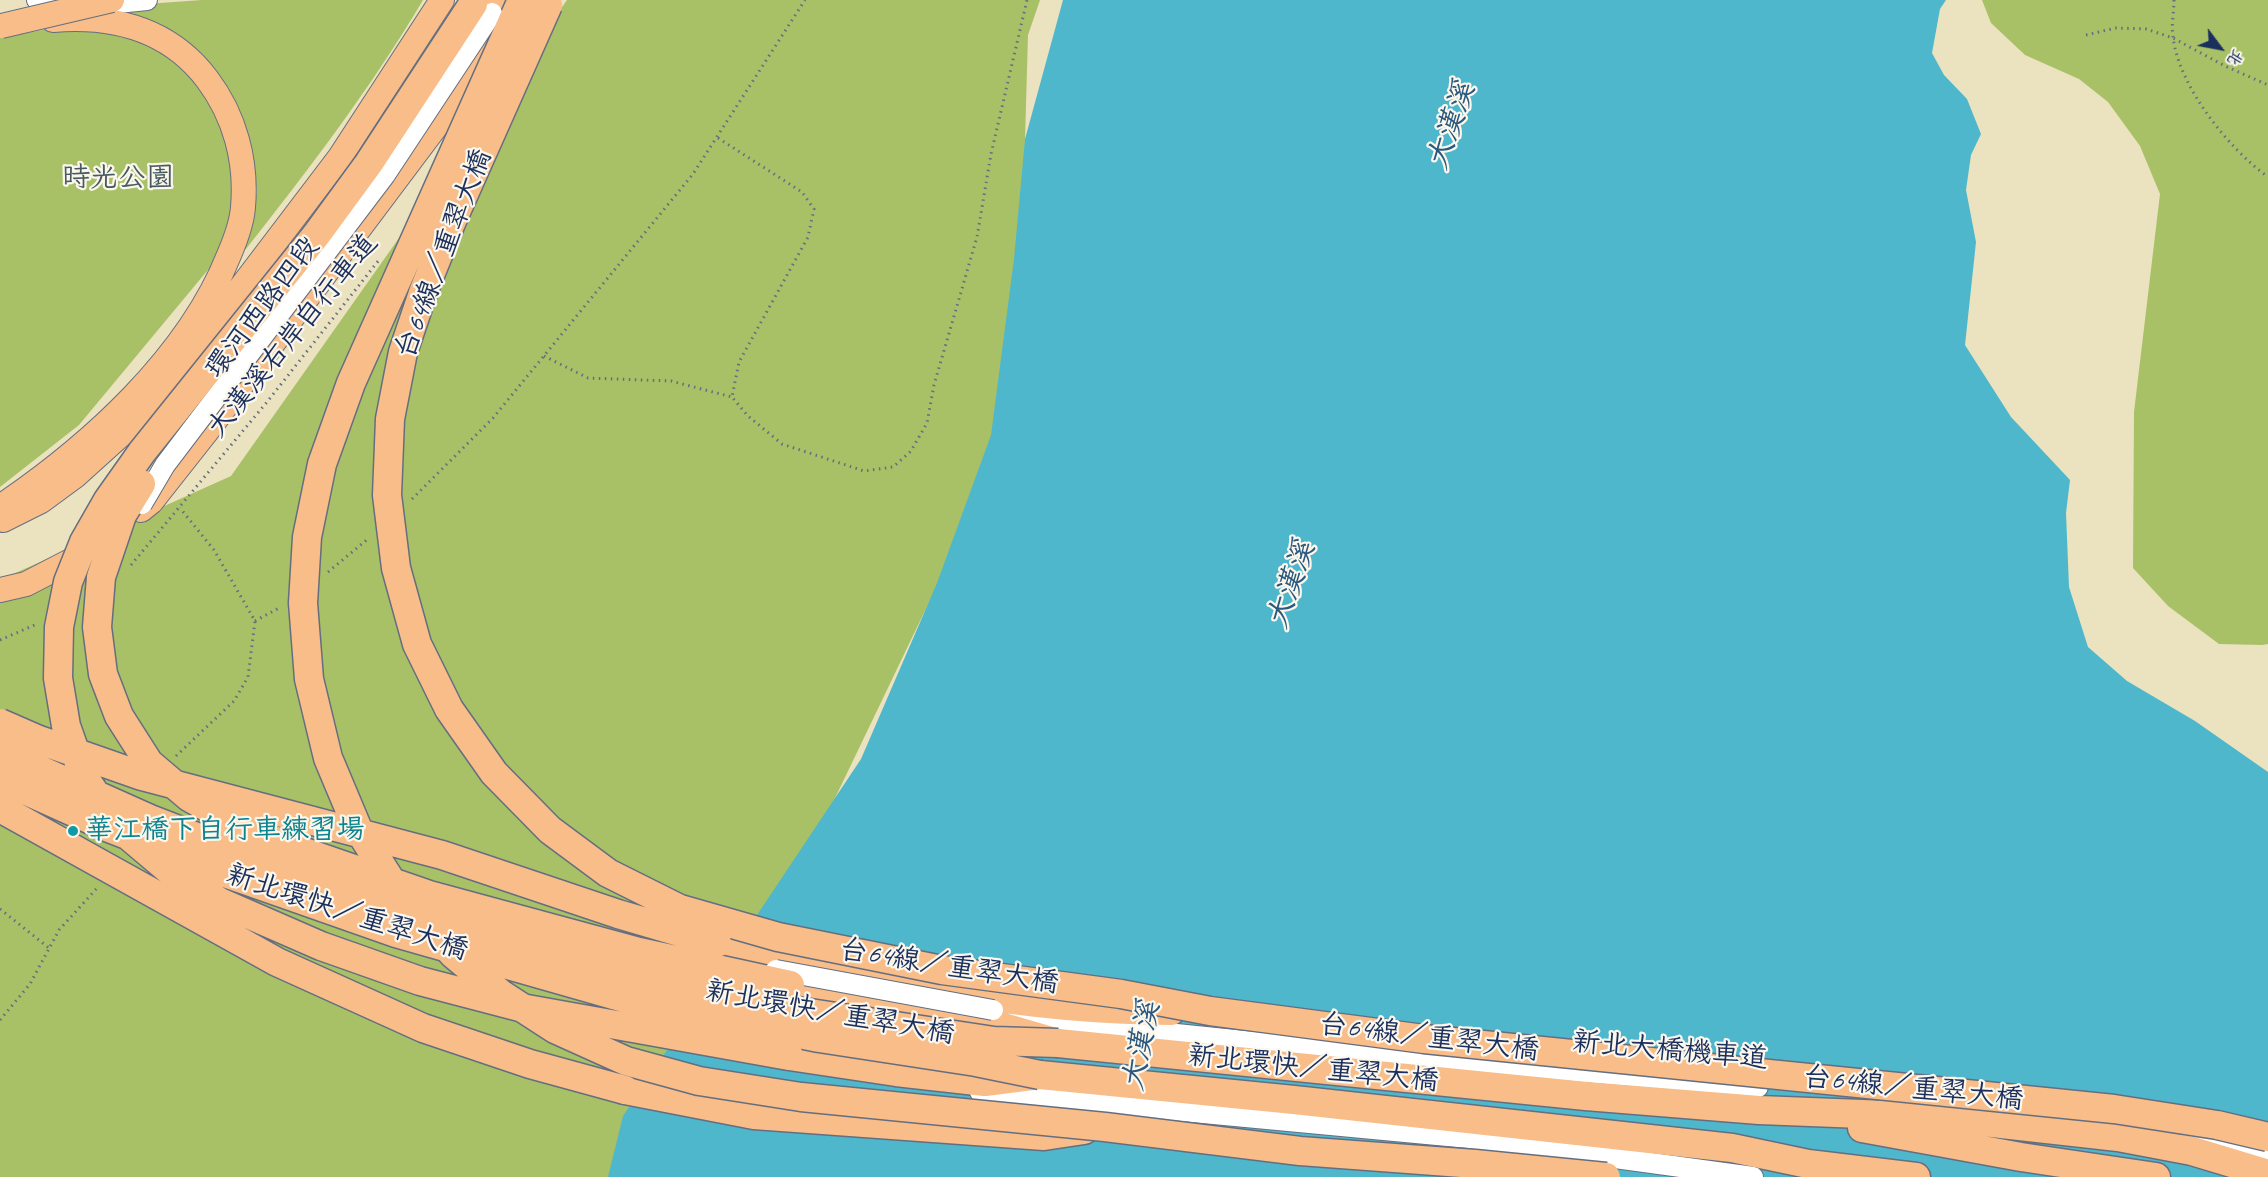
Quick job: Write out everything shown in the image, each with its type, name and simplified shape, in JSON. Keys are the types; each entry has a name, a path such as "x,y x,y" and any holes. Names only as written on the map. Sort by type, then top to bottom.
{"highway":[{"name":"台64線／重翠大橋","path":"540,2 424,290 403,352 390,419 387,495 396,568 417,644 449,709 494,773 550,830 608,873 680,909 778,937 942,970 1121,994 1210,1011 1424,1039 2114,1109 2217,1125 2268,1137"},
{"name":"台64線／重翠大橋","path":"540,2 351,383 322,464 307,537 303,603 309,679 328,758 357,827 398,892 453,954 501,994 555,1029 626,1061 699,1081 801,1097 1106,1126 1300,1151 1475,1164 1606,1177"},
{"path":"483,4 377,170 155,460 122,515 101,577 97,627 103,674 119,716 149,763 189,797 240,826 290,847 429,895 639,952 790,985 993,1024 1058,1043"},
{"path":"483,4 317,234 142,452 108,500 84,542 68,582 58,627 58,678 66,726 84,777 118,827 169,870 220,902 321,946 420,981 527,1010 789,1056 985,1082 1040,1075"},
{"path":"0,723 39,740 142,776 442,855 618,914 717,943 825,968 996,998 1119,1011 1210,1011"},
{"name":"新北環快／重翠大橋","path":"0,753 150,819 277,868 466,930 615,970 797,1011 994,1041 1058,1043 1586,1096 1759,1110 1939,1117 2118,1137 2193,1151 2268,1174"},
{"name":"新北環快／重翠大橋","path":"0,779 109,828 214,869 396,933 624,998 819,1038 976,1062 1040,1075 1306,1101 1732,1148 1808,1164 1916,1177"},
{"path":"0,808 277,962 423,1028 530,1064 625,1090 754,1114 1044,1136 1106,1126"},
{"path":"1759,1110 2021,1157 2156,1177"},
{"path":"1732,1148 2023,1166 2082,1177"}],"main road":[{"path":"0,24 112,0"},
{"name":"環河西路四段","path":"0,521 41,501 75,476 147,411 340,157 442,0"},
{"name":"環河西路四段","path":"0,590 26,584 95,548 151,502 473,77 517,0"},
{"path":"0,24 56,20 109,20 139,29 171,46 200,71 228,112 236,132 243,209 234,243 213,292 140,390 112,418 63,460 0,507"}],"street":[{"path":"38,0 58,8 147,0"},
{"path":"0,24 89,0"},
{"path":"483,4 360,158 244,312 188,376 126,455 98,493 72,538 56,579 46,625 46,678 54,729 73,781 110,834 162,878 216,912 315,957 416,991 525,1020 894,1083 1469,1138 1753,1177"},
{"name":"新北大橋機車道","path":"483,4 385,175 165,465 133,520 112,580 108,626 114,670 128,709 157,755 190,784 237,812 304,839 433,882 643,941 794,974 1060,1022 1351,1052 2121,1119 2198,1134 2268,1154"}],"path":[{"path":"410,501 493,417 693,174 804,0"},
{"path":"544,356 588,378 671,381 732,398 748,416 782,444 864,471 893,467 911,451 927,423 934,384 977,237 991,154 1027,0"},
{"path":"2174,0 2173,38 2185,78 2217,129 2249,164 2268,177"},
{"path":"2085,35 2116,28 2146,29 2173,38 2268,85"},
{"path":"718,138 802,192 814,209 808,237 739,362 732,398"},
{"name":"大漢溪右岸自行車道","path":"128,568 180,508 380,259"},
{"path":"172,760 234,701 248,677 255,621 214,550 180,508"},
{"path":"324,576 377,531"},
{"path":"255,621 280,607"},
{"path":"0,640 40,622"},
{"path":"0,1020 30,984 59,930 102,883"},
{"path":"0,909 49,948"}],"green space":[{"name":"時光公園","path":"202,0 423,0 339,128 246,249 241,251 257,191 246,139 224,89 90,8"},
{"path":"567,0 1040,0 1028,35 1017,419 825,819 636,1177 0,1177 0,580 231,476"},
{"path":"1982,0 2268,0 2268,644 2219,644 2168,606 2133,568 2134,412 2160,194 2140,146 2108,102 2079,79 2025,55 1991,23"},
{"name":"時光公園","path":"75,24 120,30 184,65 213,99 237,165 233,229 212,265 79,425 0,487 0,38"}],"water":[{"name":"大漢溪","path":"1063,0 1946,0 1940,9 1932,53 1944,75 1967,99 1981,134 1971,155 1966,190 1976,242 1965,345 2011,417 2070,480 2066,513 2069,587 2088,647 2127,681 2195,721 2268,772 2268,1177 608,1177 623,1116 861,759 937,583 991,435 1014,259 1025,139"}],"place":[{"name":"華江橋下自行車練習場","path":"73,831"}]}
